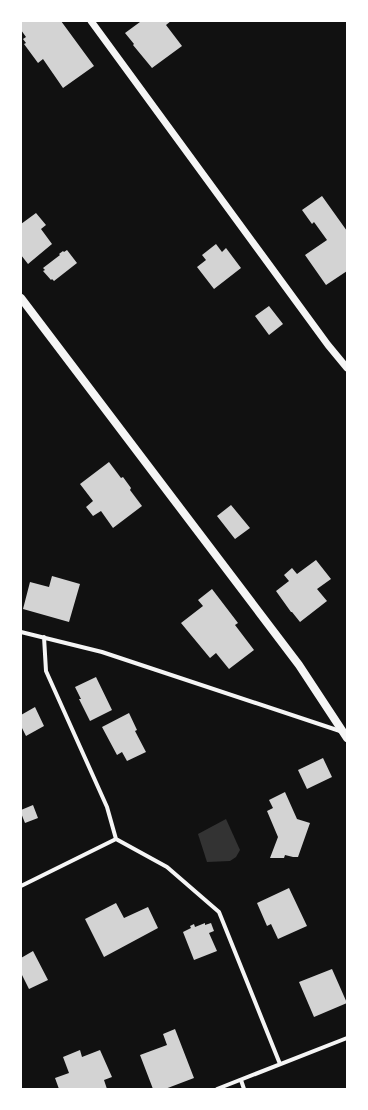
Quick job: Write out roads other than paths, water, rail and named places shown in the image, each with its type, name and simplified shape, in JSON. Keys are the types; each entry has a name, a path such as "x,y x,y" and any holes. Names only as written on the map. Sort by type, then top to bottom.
{"main road":[{"path":"21,298 299,665 346,736"}],"street":[{"path":"91,21 328,345 347,368"},
{"path":"21,632 102,652 346,736"},
{"path":"44,637 46,671 107,807 116,839 167,867 219,912 280,1064"},
{"path":"21,886 116,839"},
{"path":"217,1089 347,1038"},
{"path":"241,1080 244,1089"}]}
